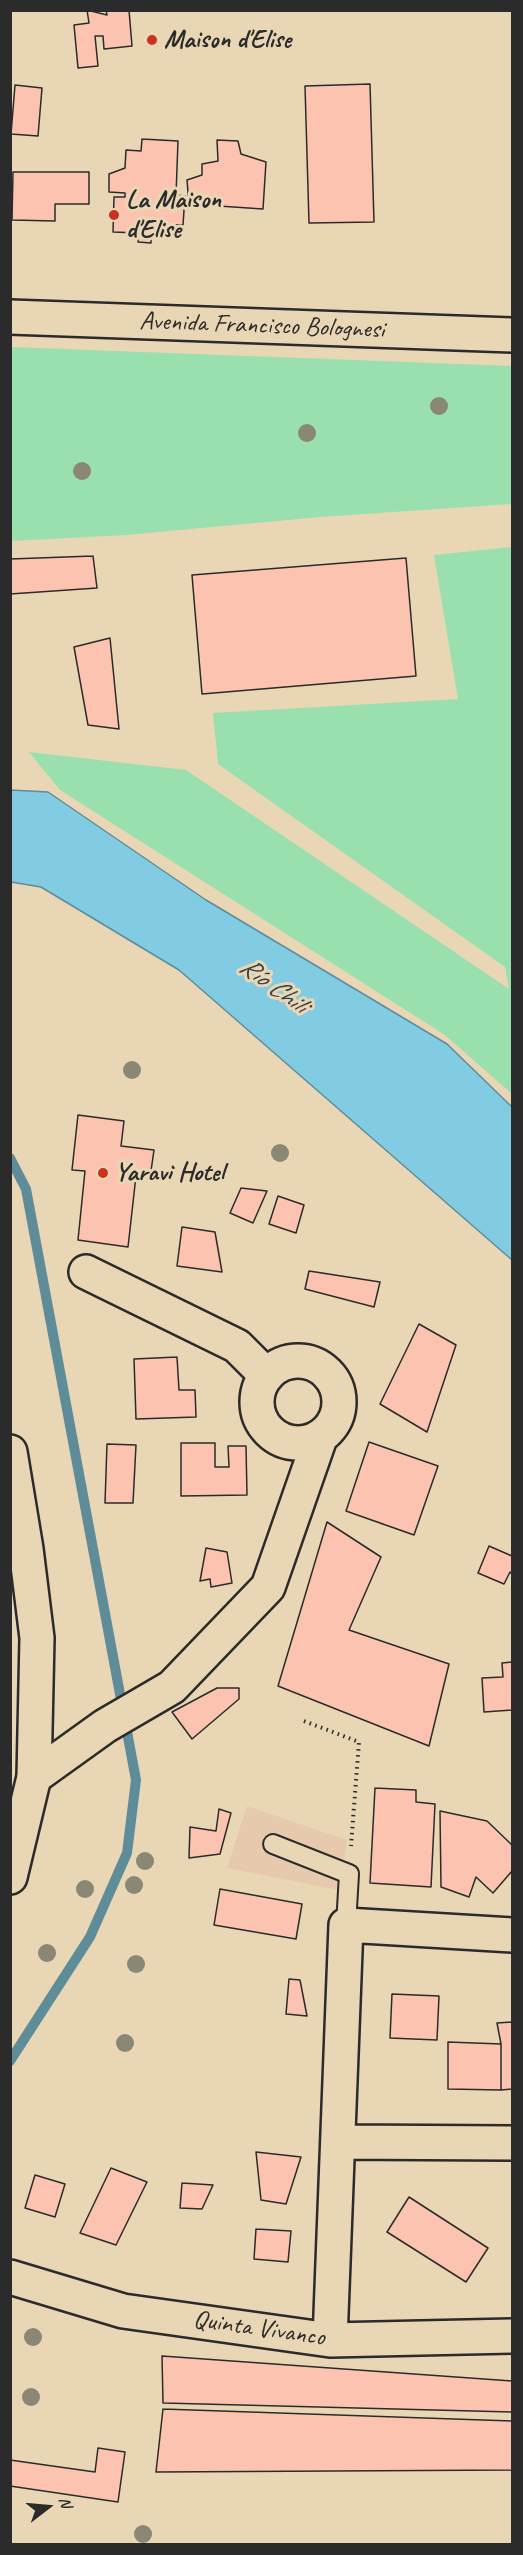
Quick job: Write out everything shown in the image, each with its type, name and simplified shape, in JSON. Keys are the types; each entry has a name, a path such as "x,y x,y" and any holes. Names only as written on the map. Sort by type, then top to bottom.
{"street":[{"name":"Avenida Francisco Bolognesi","path":"10,317 513,335"},
{"path":"86,1272 237,1346 266,1375"},
{"path":"291,1361 305,1361 319,1366 330,1375 337,1388 340,1402 338,1416 331,1429 320,1438 308,1443 282,1441 263,1424 257,1400 260,1386 266,1375 277,1366 291,1361"},
{"path":"22,1773 172,1687 268,1587 320,1438"},
{"path":"10,1452 27,1550 37,1638 11,1874"},
{"path":"330,2340 346,1925 513,1935"},
{"path":"338,2142 513,2143"},
{"name":"Quinta Vivanco","path":"10,2277 123,2311 330,2340 513,2337"}],"lane":[{"path":"273,1844 349,1874 346,1925"}],"path":[{"path":"304,1721 359,1742 349,1874"}],"shaded area":[{"path":"247,1806 347,1840 339,1890 227,1868"}],"green space":[{"path":"11,347 512,366 512,504 320,517 126,535 11,541"},
{"path":"512,547 512,1094 445,1035 60,790 29,752 186,770 509,989 505,967 218,764 213,713 458,699 434,555"}],"water":[{"name":"Río Chili","path":"10,790 48,792 206,900 447,1044 512,1107 512,1260 179,970 41,887 11,882"}],"building":[{"path":"87,10 107,15 106,10 129,10 132,46 104,49 103,36 95,36 98,66 78,68 74,25 89,23"},
{"path":"370,84 374,222 309,223 305,86"},
{"path":"15,85 42,88 38,136 11,134"},
{"path":"142,139 178,141 176,195 185,196 183,225 170,225 170,233 151,232 151,243 138,242 138,233 113,232 114,197 125,197 125,193 109,192 109,174 125,168 126,150 141,151"},
{"path":"217,140 238,141 241,154 266,162 263,209 189,204 187,180 202,175 202,164 218,161"},
{"path":"13,172 89,172 89,204 55,204 55,221 12,220"},
{"path":"93,556 97,588 10,594 10,559"},
{"path":"406,558 416,676 202,694 192,575"},
{"path":"110,638 119,729 88,725 74,647"},
{"path":"78,1115 124,1121 121,1146 154,1150 150,1178 136,1176 128,1247 78,1240 85,1171 72,1170"},
{"path":"241,1188 267,1191 253,1223 230,1213"},
{"path":"278,1196 304,1205 296,1233 269,1224"},
{"path":"182,1227 215,1232 222,1272 177,1266"},
{"path":"309,1271 380,1282 374,1307 305,1289"},
{"path":"419,1324 456,1345 427,1432 380,1404"},
{"path":"177,1357 179,1390 195,1390 196,1417 136,1419 134,1359"},
{"path":"369,1442 438,1466 414,1535 346,1511"},
{"path":"181,1443 215,1443 215,1467 229,1467 228,1446 246,1446 247,1495 181,1496"},
{"path":"107,1444 136,1445 133,1503 105,1503"},
{"path":"327,1522 381,1557 349,1630 449,1664 429,1746 278,1686"},
{"path":"489,1546 512,1556 512,1574 510,1572 504,1584 478,1573"},
{"path":"206,1548 227,1552 232,1583 211,1587 210,1579 200,1581"},
{"path":"512,1662 512,1710 484,1712 482,1678 503,1677 502,1663"},
{"path":"217,1688 239,1688 239,1699 192,1739 172,1712"},
{"path":"375,1788 416,1790 416,1802 435,1804 431,1887 370,1883"},
{"path":"219,1809 231,1813 220,1854 189,1858 190,1827 216,1831"},
{"path":"440,1811 487,1821 512,1845 512,1871 493,1893 476,1877 469,1897 441,1887"},
{"path":"220,1889 302,1904 296,1939 214,1925"},
{"path":"289,1979 300,1980 307,2016 286,2014"},
{"path":"392,1994 439,1996 437,2040 390,2038"},
{"path":"512,2022 512,2089 501,2090 501,2044 497,2023"},
{"path":"448,2042 501,2044 501,2090 448,2089"},
{"path":"256,2152 301,2157 286,2204 261,2200"},
{"path":"111,2168 147,2182 116,2245 80,2233"},
{"path":"35,2175 65,2184 55,2217 25,2208"},
{"path":"182,2183 213,2185 202,2209 180,2208"},
{"path":"409,2197 488,2248 466,2282 387,2232"},
{"path":"256,2229 291,2231 288,2262 254,2259"},
{"path":"162,2356 512,2381 512,2412 163,2403"},
{"path":"163,2409 512,2421 512,2470 156,2472"},
{"path":"98,2448 125,2452 118,2502 10,2486 10,2460 95,2472"}],"waterway":[{"path":"10,1158 26,1189 136,1780 127,1853 90,1937 10,2061"}],"place":[{"name":"Maison d'Elise","path":"152,40"},
{"name":"La Maison d'Elise","path":"114,215"},
{"name":"Yaravi Hotel","path":"103,1173"}]}
